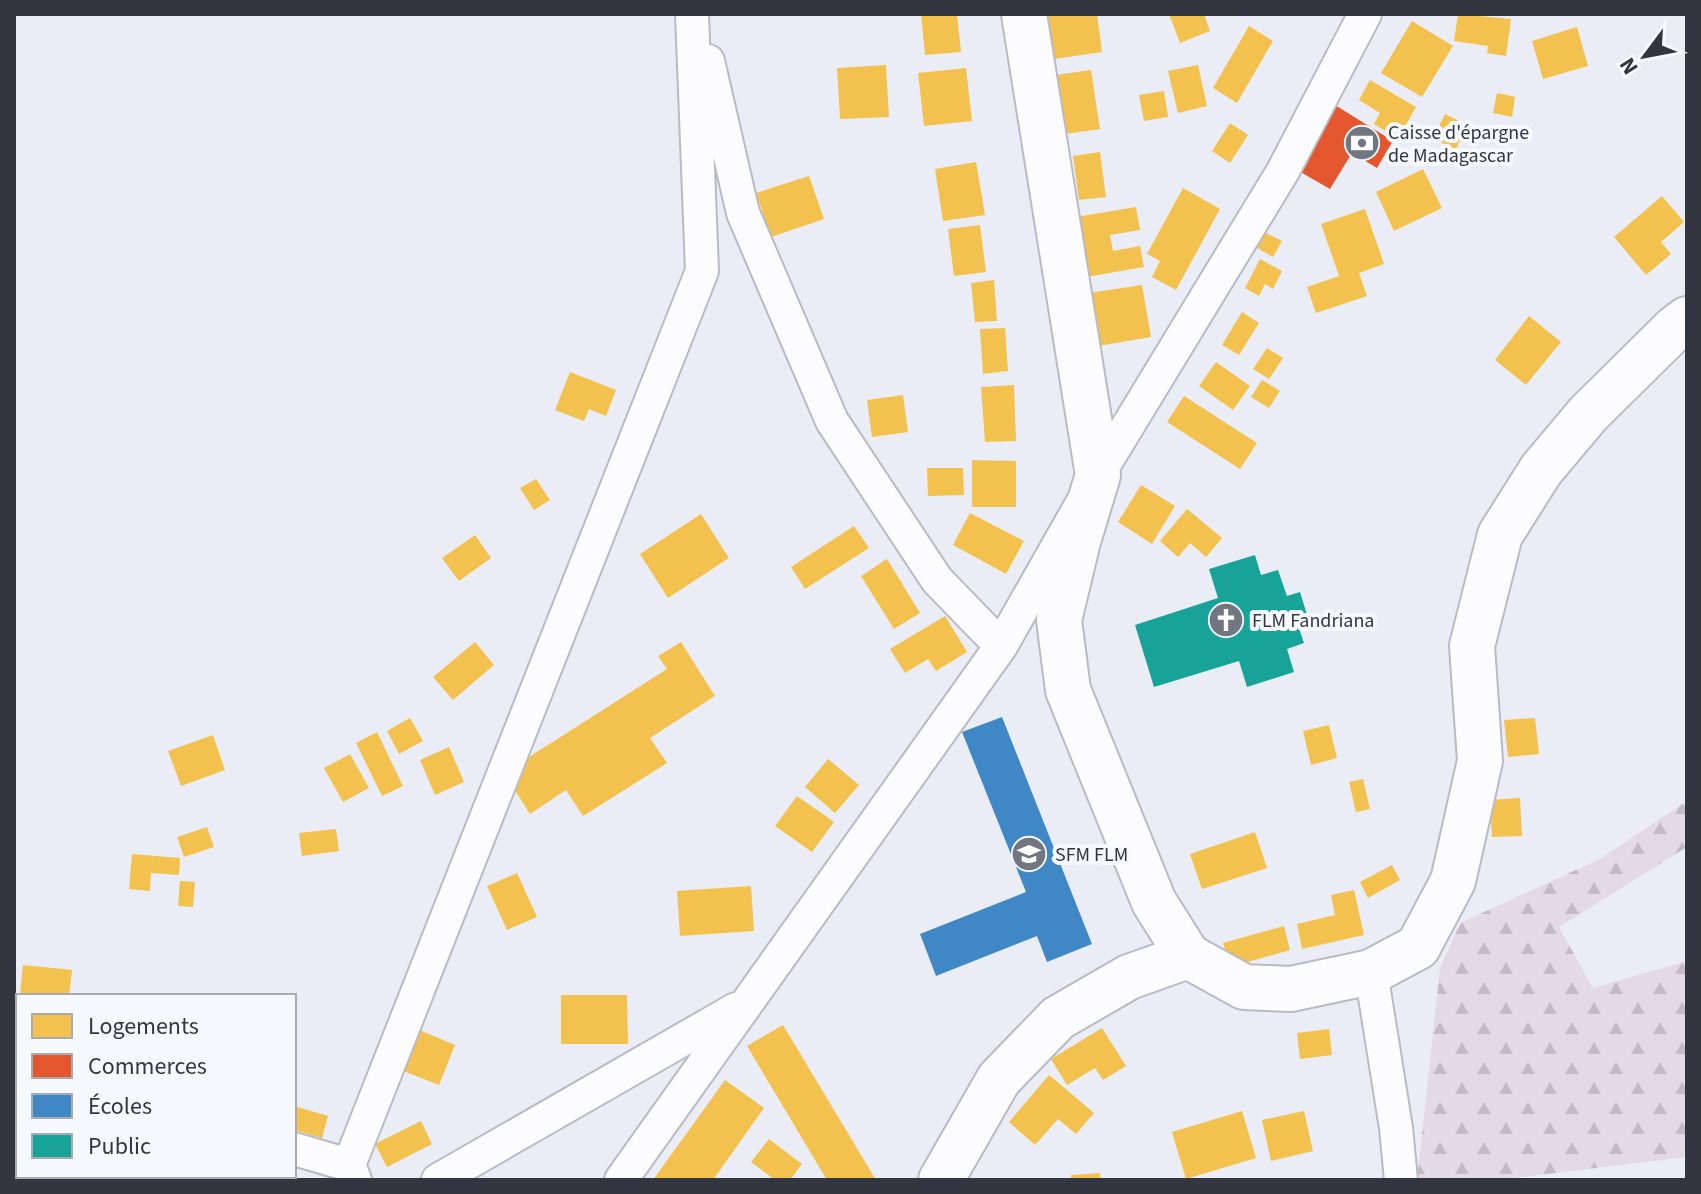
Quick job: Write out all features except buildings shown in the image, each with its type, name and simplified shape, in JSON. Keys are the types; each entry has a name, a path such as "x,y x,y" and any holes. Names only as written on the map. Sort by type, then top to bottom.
{"main road":[{"path":"1024,14 1098,475 1059,620 1068,690 1154,902 1188,956 1244,987 1291,989 1371,972 1418,947 1453,881 1480,761 1472,646 1500,535 1541,470 1588,414 1687,319"},
{"path":"941,1180 999,1079 1058,1018 1129,977 1188,956"}],"street":[{"path":"694,14 743,213 832,421 937,580 1001,646"},
{"path":"296,1150 352,1172 702,271 694,14"},
{"path":"621,1180 1001,646 1098,475 1283,171 1365,14"},
{"path":"1371,972 1396,1128 1401,1180"},
{"path":"438,1180 746,1004"}],"green space":[{"path":"1687,801 1687,847 1559,927 1593,988 1687,961 1687,1157 1497,1180 1417,1180 1440,968 1460,923 1600,859"}],"place":[{"name":"Caisse d'épargne de Madagascar","path":"1362,143"},
{"name":"FLM Fandriana","path":"1226,620"},
{"name":"SFM FLM","path":"1029,854"}]}
